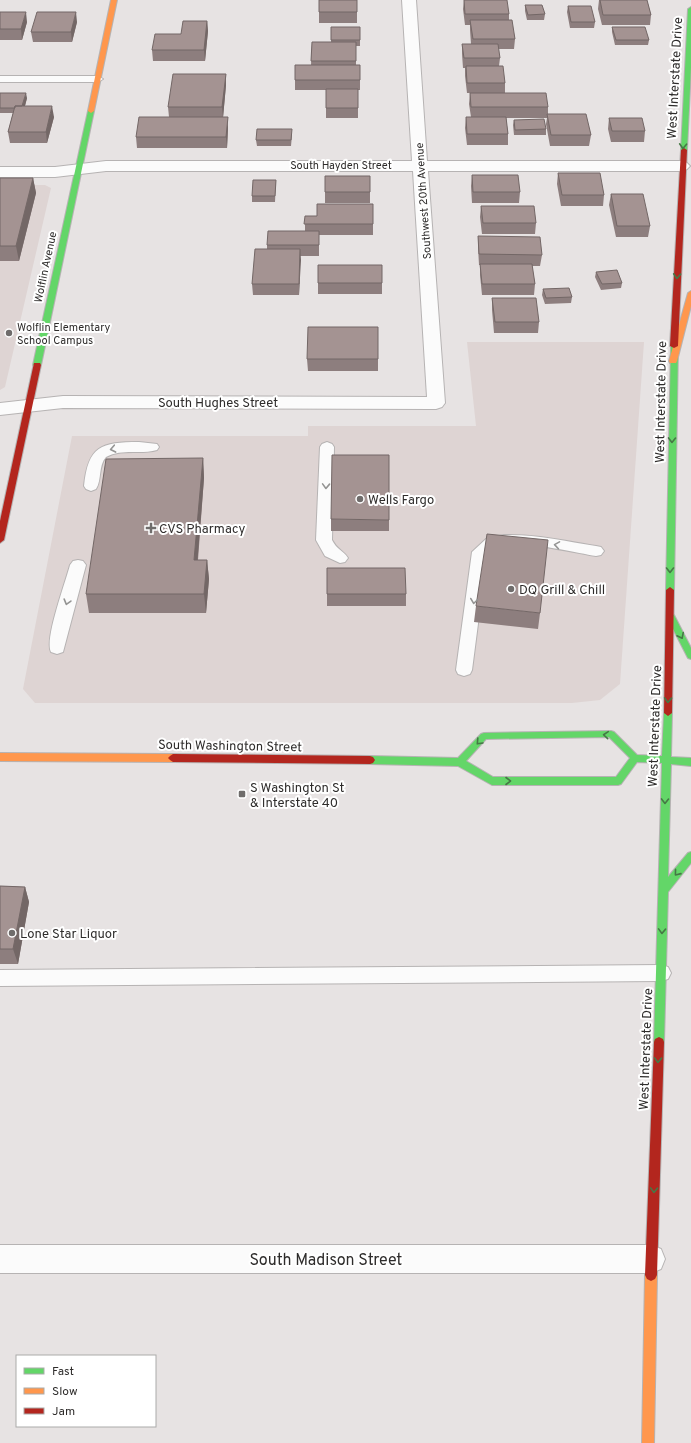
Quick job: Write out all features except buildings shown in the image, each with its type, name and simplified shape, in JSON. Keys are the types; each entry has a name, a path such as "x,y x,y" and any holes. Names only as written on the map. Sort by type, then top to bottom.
{"main road":[{"name":"Wolflin Avenue","path":"0,540 114,0"},
{"name":"West Interstate Drive","path":"648,1443 652,1259 664,890 670,616 673,361 691,9"},
{"path":"673,361 691,293"},
{"path":"670,616 691,656"},
{"path":"460,762 484,736 611,734 635,758 666,762 691,762"},
{"name":"South Washington Street","path":"0,757 436,760 460,762 492,781 618,781 635,758"},
{"path":"664,890 691,856"}],"street":[{"name":"Southwest 20th Avenue","path":"409,0 436,403"},
{"name":"South Hayden Street","path":"0,172 55,172 106,166 682,166"},
{"name":"South Hughes Street","path":"0,409 63,402 436,403"},
{"name":"South Madison Street","path":"0,1259 652,1259"}],"lane":[{"path":"0,79 98,79"},
{"path":"91,486 94,464 98,456 107,450 152,447"},
{"path":"327,447 324,540 330,552 340,558"},
{"path":"464,670 480,552 491,543 507,540 534,542 596,551"},
{"path":"57,648 61,623 78,565"},
{"path":"0,978 661,973"}],"shaded area":[{"name":"Wolflin Elementary School Campus","path":"0,185 45,185 51,188 5,387 0,390"},
{"path":"467,342 644,342 620,684 600,700 572,703 35,703 23,689 72,436 308,436 308,426 476,426"}],"traffic: fast":[{"path":"684,150 691,9"},
{"path":"37,365 91,111"},
{"path":"670,590 674,346"},
{"path":"671,617 691,656"},
{"path":"659,1042 668,713"},
{"path":"460,762 484,736 611,734 635,758 691,762"},
{"path":"370,760 460,762 492,781 618,781 635,758"},
{"path":"664,890 691,856"}],"traffic: slow":[{"path":"91,111 114,0"},
{"path":"673,361 691,293"},
{"path":"0,757 173,758"},
{"path":"648,1443 651,1275"}],"traffic: jam":[{"path":"674,346 684,150"},
{"path":"0,540 37,365"},
{"path":"668,713 670,590"},
{"path":"173,758 370,760"},
{"path":"651,1275 659,1042"}],"place":[{"name":"Wolflin Elementary School Campus","path":"9,333"},
{"name":"Wells Fargo","path":"360,499"},
{"name":"CVS Pharmacy","path":"151,528"},
{"name":"DQ Grill & Chill","path":"511,589"},
{"name":"S Washington St & Interstate 40","path":"242,794"},
{"name":"Lone Star Liquor","path":"12,933"}]}
